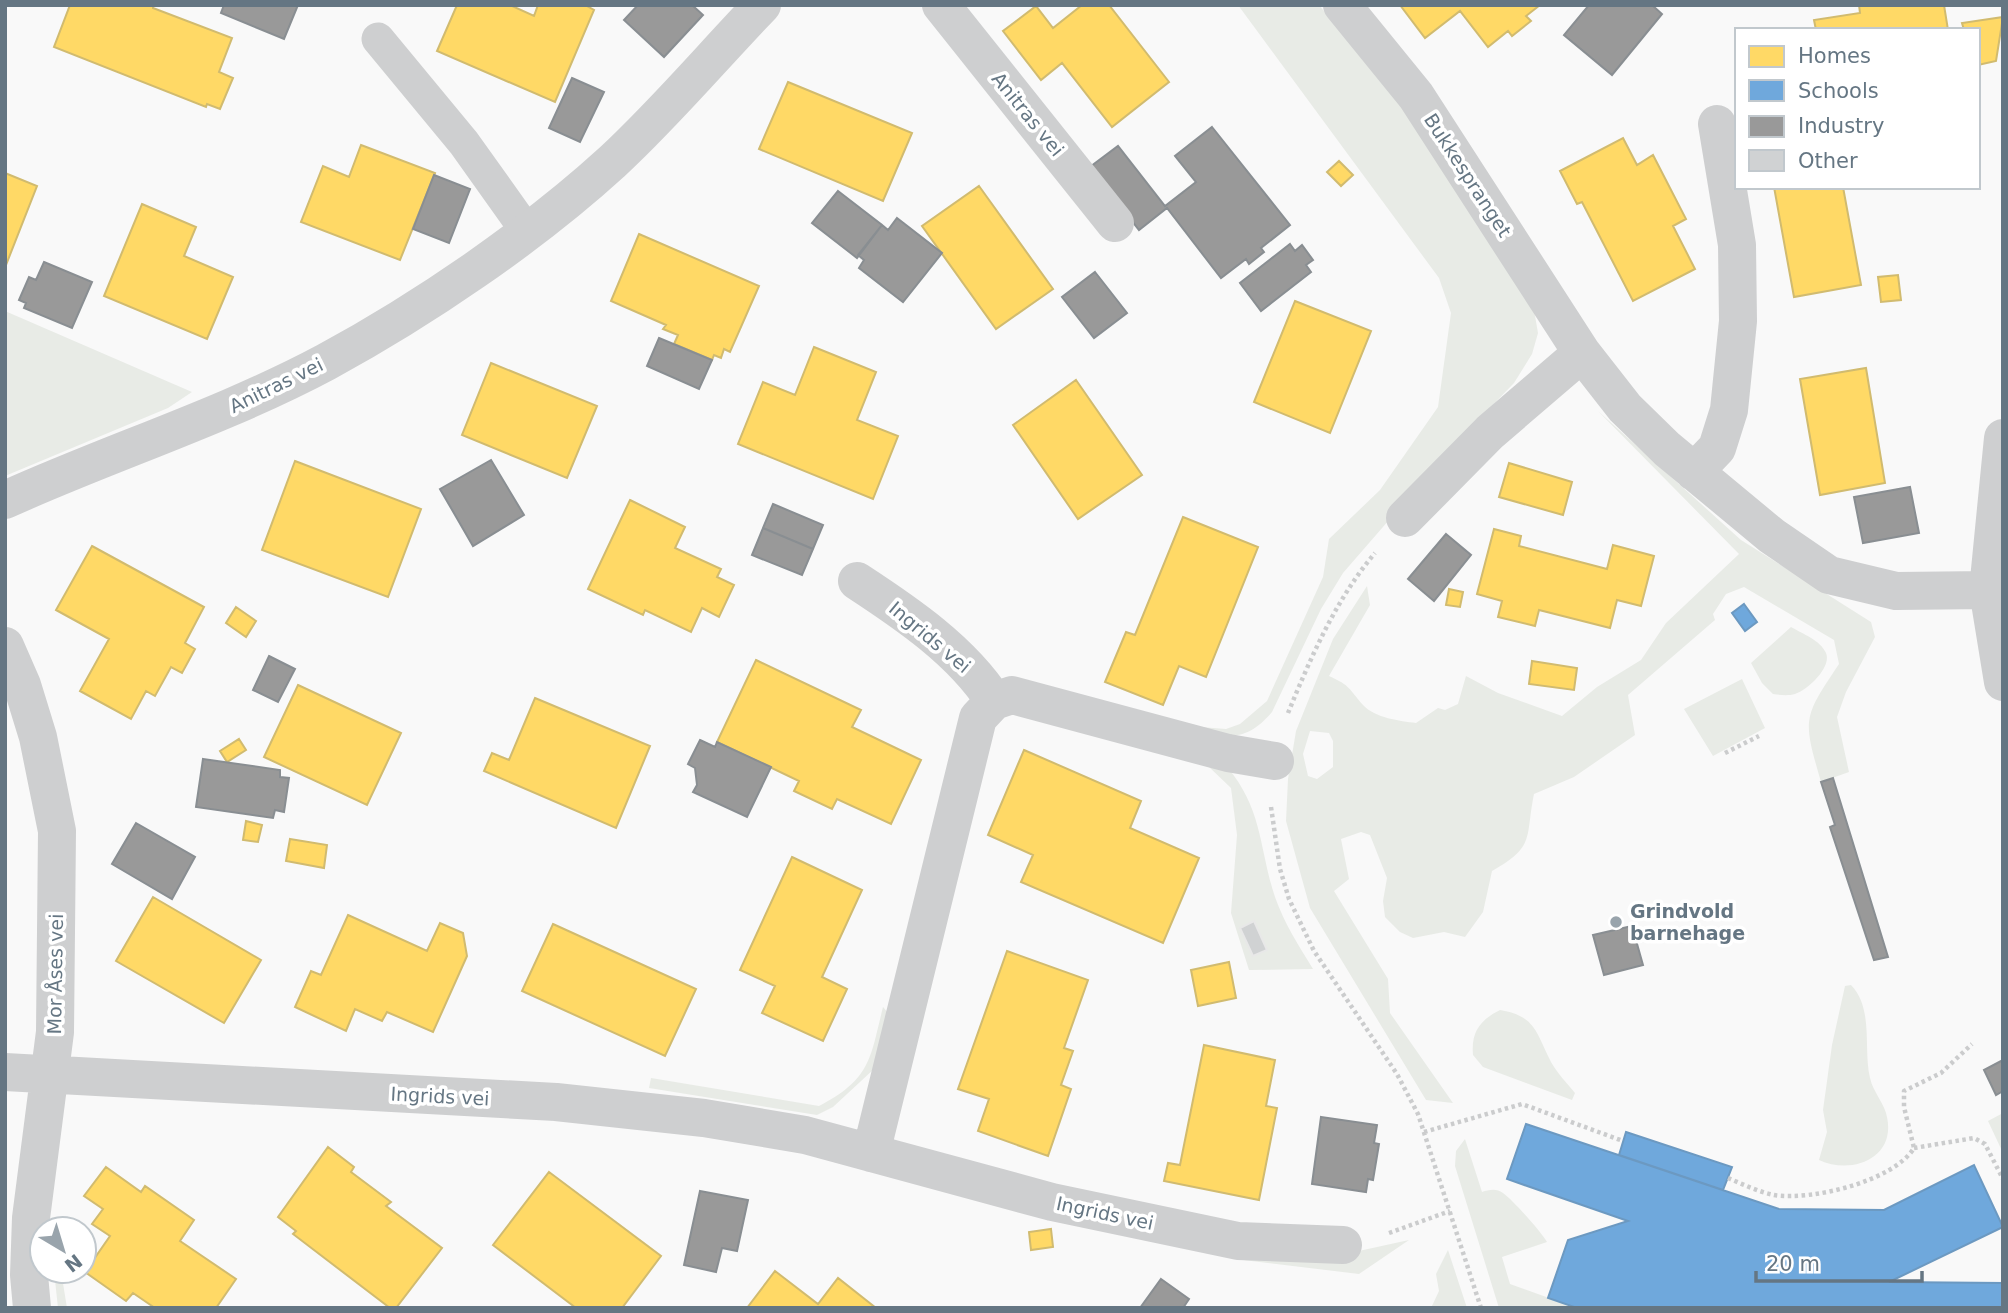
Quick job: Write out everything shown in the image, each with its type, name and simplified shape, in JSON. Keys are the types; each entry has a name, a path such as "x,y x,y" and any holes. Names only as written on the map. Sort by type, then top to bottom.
{"street":[{"name":"Anitras vei","path":"5,500 188,427 326,362 451,285 612,162 762,5"},
{"name":"Anitras vei","path":"941,5 1115,223"},
{"name":"Bukkespranget","path":"1342,5 1416,96 1582,353 1625,408 1694,472 1772,536 1829,575 1896,591 1988,590"},
{"path":"1694,472 1717,448 1729,410 1738,321 1737,246 1717,124"},
{"path":"1405,518 1490,432 1582,353"},
{"path":"2003,438 1988,590 2003,682"},
{"name":"Ingrids vei","path":"857,581 905,612 981,680 994,701"},
{"name":"Mor Åses vei","path":"5,646 22,685 38,737 57,831 55,1032 31,1218 29,1275 32,1308"},
{"path":"871,1153 978,719 994,701 1012,695 1228,753 1275,761"},
{"name":"Ingrids vei","path":"5,1072 556,1102 704,1118 806,1135 1052,1202 1238,1241 1343,1245"}],"lane":[{"path":"378,38 464,143 526,230"}],"path":[{"path":"1405,518 1361,570 1324,632 1283,726 1270,797 1276,849 1289,899 1314,951 1397,1074 1424,1132 1481,1308"},
{"path":"1725,753 1759,736"},
{"path":"1728,1178 1774,1195 1802,1195 1860,1185 1906,1161 1914,1148 1904,1107 1904,1091 1941,1073 1972,1044"},
{"path":"1424,1132 1522,1104 1623,1141"},
{"path":"1914,1148 1974,1138 1985,1144 2003,1179"},
{"path":"1343,1245 1379,1237 1450,1210"}],"shaded area":[{"path":"1238,5 1319,5 1430,142 1534,310 1538,333 1532,354 1514,383 1455,444 1343,573 1321,609 1272,712 1252,730 1233,736 1188,726 1226,729 1240,724 1267,701 1323,577 1329,539 1380,490 1438,407 1451,313 1439,278"},
{"path":"5,311 192,392 168,408 5,476"},
{"path":"1598,411 1741,540 1871,622 1875,637 1846,692 1837,717 1849,772 1821,782 1809,731 1812,709 1839,664 1834,640 1744,587 1726,594 1713,614 1715,620 1628,695 1635,735 1574,777 1534,794 1526,840 1516,855 1492,871 1483,912 1465,937 1444,932 1413,938 1400,932 1385,917 1383,901 1387,878 1370,835 1361,832 1341,839 1349,879 1334,891 1388,979 1390,1013 1453,1103 1426,1100 1310,908 1286,821 1288,779 1296,731 1333,639 1367,586 1370,605 1329,676 1345,685 1374,713 1416,723 1438,708 1445,710 1458,704 1466,676 1498,693 1562,716 1597,687 1641,660 1666,623 1739,554","holes":["1310,731 1329,733 1333,741 1333,767 1317,779 1308,776 1303,754"]},
{"path":"1791,627 1820,644 1826,653 1826,665 1818,677 1800,692 1790,695 1773,694 1762,683 1751,663"},
{"path":"1742,679 1765,728 1713,756 1684,709"},
{"path":"1208,766 1227,767 1247,798 1254,814 1279,907 1313,969 1249,970 1231,913 1237,835 1231,788","holes":["1254,921 1267,949 1253,956 1240,928"]},
{"path":"1851,985 1863,1005 1870,1078 1886,1112 1888,1132 1885,1144 1878,1153 1868,1160 1844,1166 1819,1160 1827,1132 1823,1110 1832,1045 1845,986"},
{"path":"883,1007 889,1014 874,1069 833,1107 817,1115 649,1088 651,1078 819,1106 859,1077 871,1054"},
{"path":"1500,1010 1521,1017 1533,1027 1553,1066 1575,1093 1572,1100 1483,1067 1473,1055 1478,1028"},
{"path":"2003,1113 2003,1153 1988,1121"},
{"path":"1465,1139 1482,1192 1495,1190 1503,1193 1547,1242 1502,1257 1510,1284 1577,1308 1499,1308 1455,1166 1456,1151"},
{"path":"1409,1240 1359,1274 1235,1259 1336,1256"},
{"path":"1448,1250 1467,1308 1431,1308 1439,1291 1436,1274"},
{"path":"56,1285 63,1285 67,1308 58,1308"}],"building: Homes":[{"path":"70,5 153,5 153,8 232,38 219,72 233,78 220,109 207,104 206,107 54,47"},
{"path":"457,5 510,5 534,16 538,5 585,5 594,10 555,102 437,51"},
{"path":"1082,5 1109,5 1169,82 1112,127 1062,63 1041,80 1003,31 1036,6 1053,28"},
{"path":"1400,5 1540,5 1526,16 1531,21 1512,36 1508,31 1488,47 1460,11 1425,38"},
{"path":"1859,5 1944,5 1948,28 1816,28 1814,20 1860,13"},
{"path":"2003,17 1996,61 1980,65 1980,28 1963,28 1962,23"},
{"path":"788,82 912,133 883,201 759,149"},
{"path":"1623,138 1637,165 1653,155 1686,219 1673,226 1695,269 1633,301 1582,202 1577,204 1560,171"},
{"path":"361,145 435,173 400,260 301,222 323,166 349,177"},
{"path":"1339,161 1353,175 1341,186 1327,172"},
{"path":"5,173 37,186 6,265 5,265"},
{"path":"979,186 1053,289 996,329 922,226"},
{"path":"1774,189 1843,189 1861,285 1794,297"},
{"path":"142,204 196,227 184,256 233,277 207,339 104,296"},
{"path":"639,234 759,286 730,352 724,349 721,358 714,355 712,360 674,344 678,335 663,329 666,325 611,301"},
{"path":"1898,275 1901,300 1881,302 1878,277"},
{"path":"1295,301 1371,331 1330,433 1254,402"},
{"path":"814,347 876,372 857,420 898,436 873,499 738,444 763,382 795,395"},
{"path":"491,363 597,406 567,478 462,435"},
{"path":"1866,368 1885,483 1820,495 1800,379"},
{"path":"1076,380 1142,475 1078,519 1013,425"},
{"path":"295,461 421,509 388,597 262,550"},
{"path":"1509,463 1572,482 1563,515 1499,497"},
{"path":"630,500 685,527 675,548 721,569 717,577 734,585 719,617 702,608 691,632 645,610 643,615 588,589"},
{"path":"1183,517 1258,547 1206,677 1179,666 1163,705 1105,682 1126,632 1135,635"},
{"path":"1494,529 1521,536 1519,546 1607,569 1613,545 1654,556 1641,606 1617,600 1610,628 1539,610 1535,626 1498,617 1502,601 1477,594"},
{"path":"92,546 204,607 185,643 195,649 182,673 171,667 155,696 146,691 131,719 80,691 109,639 56,610"},
{"path":"1449,589 1463,592 1460,607 1446,605"},
{"path":"236,607 256,621 246,637 226,623"},
{"path":"756,660 861,710 852,727 921,760 891,824 837,799 832,809 794,791 799,781 717,742"},
{"path":"1532,661 1577,668 1574,690 1529,684"},
{"path":"298,685 401,733 367,805 264,757"},
{"path":"535,698 650,746 616,828 484,771 492,753 509,760"},
{"path":"239,739 246,750 227,762 220,751"},
{"path":"1024,750 1141,801 1130,828 1199,858 1163,943 1021,882 1033,855 988,835"},
{"path":"246,821 262,825 258,842 243,840"},
{"path":"290,839 327,845 324,868 286,861"},
{"path":"792,857 862,890 822,977 847,989 823,1041 762,1013 775,986 740,970"},
{"path":"153,897 261,960 224,1023 116,961"},
{"path":"348,915 427,951 440,923 463,933 467,956 433,1032 387,1012 382,1021 355,1009 346,1031 295,1007 311,971 321,975"},
{"path":"553,924 696,989 665,1056 522,991"},
{"path":"1007,951 1088,980 1064,1048 1073,1051 1061,1085 1071,1089 1048,1156 978,1131 989,1099 958,1089"},
{"path":"1229,962 1236,998 1198,1006 1191,970"},
{"path":"1204,1045 1275,1060 1266,1106 1277,1108 1259,1200 1164,1181 1168,1163 1180,1165"},
{"path":"328,1147 354,1167 351,1172 391,1202 386,1206 442,1248 396,1308 390,1308 293,1234 296,1231 278,1217"},
{"path":"106,1167 141,1192 145,1186 194,1220 180,1241 236,1279 216,1308 155,1308 133,1293 126,1301 98,1281 98,1253 110,1236 98,1228 98,1216 103,1209 84,1196"},
{"path":"549,1172 661,1256 622,1308 576,1308 493,1245"},
{"path":"1051,1229 1053,1247 1031,1250 1029,1232"},
{"path":"775,1271 818,1304 838,1278 876,1308 747,1308"}],"building: Schools":[{"path":"1744,604 1757,622 1745,631 1732,613"},
{"path":"1526,1124 1779,1209 1884,1210 1974,1165 2003,1227 1889,1282 2003,1283 2003,1308 1577,1308 1548,1298 1568,1240 1628,1221 1507,1179"},
{"path":"1626,1132 1732,1167 1723,1190 1619,1155"}],"building: Industry":[{"path":"224,5 298,5 284,39 221,13"},
{"path":"638,5 692,5 703,15 664,57 624,20"},
{"path":"1589,5 1652,5 1662,14 1612,75 1564,35"},
{"path":"572,78 604,92 580,142 549,128"},
{"path":"1212,127 1290,225 1261,248 1264,252 1249,264 1246,259 1221,278 1167,208 1139,230 1090,167 1118,146 1165,206 1196,182 1175,156"},
{"path":"434,175 470,189 449,243 413,229"},
{"path":"838,191 882,225 857,258 812,223"},
{"path":"897,218 942,253 903,302 859,268 864,260 858,255 882,225 888,230"},
{"path":"1290,244 1295,251 1302,245 1313,260 1306,265 1311,272 1261,311 1240,283"},
{"path":"44,262 92,282 72,328 24,308 26,303 19,300 29,277 36,280"},
{"path":"1095,272 1127,313 1094,338 1062,297"},
{"path":"659,338 712,360 699,389 647,366"},
{"path":"491,460 524,515 473,546 440,489"},
{"path":"1910,487 1919,533 1863,543 1854,497"},
{"path":"773,504 823,525 813,549 763,528"},
{"path":"763,528 813,549 802,575 752,555"},
{"path":"1446,534 1471,555 1434,601 1408,579"},
{"path":"269,656 295,669 278,702 253,690"},
{"path":"700,740 715,747 717,742 771,767 747,817 693,792 697,785 695,768 688,764"},
{"path":"203,759 280,770 280,777 289,778 284,812 275,810 273,818 196,807"},
{"path":"1833,778 1888,957 1874,960 1830,827 1835,825 1821,782"},
{"path":"136,823 195,857 172,899 112,864"},
{"path":"1632,926 1643,965 1604,975 1593,935"},
{"path":"2003,1060 2003,1091 1996,1095 1984,1070"},
{"path":"1321,1117 1377,1125 1374,1143 1379,1144 1373,1180 1368,1179 1366,1192 1312,1184"},
{"path":"700,1191 748,1200 737,1251 722,1248 716,1272 684,1265"},
{"path":"1161,1279 1189,1299 1183,1308 1140,1308"}],"building: Other":[{"path":"1254,921 1267,950 1253,956 1240,928"}],"place":[{"name":"Grindvold barnehage","path":"1616,922"}]}
